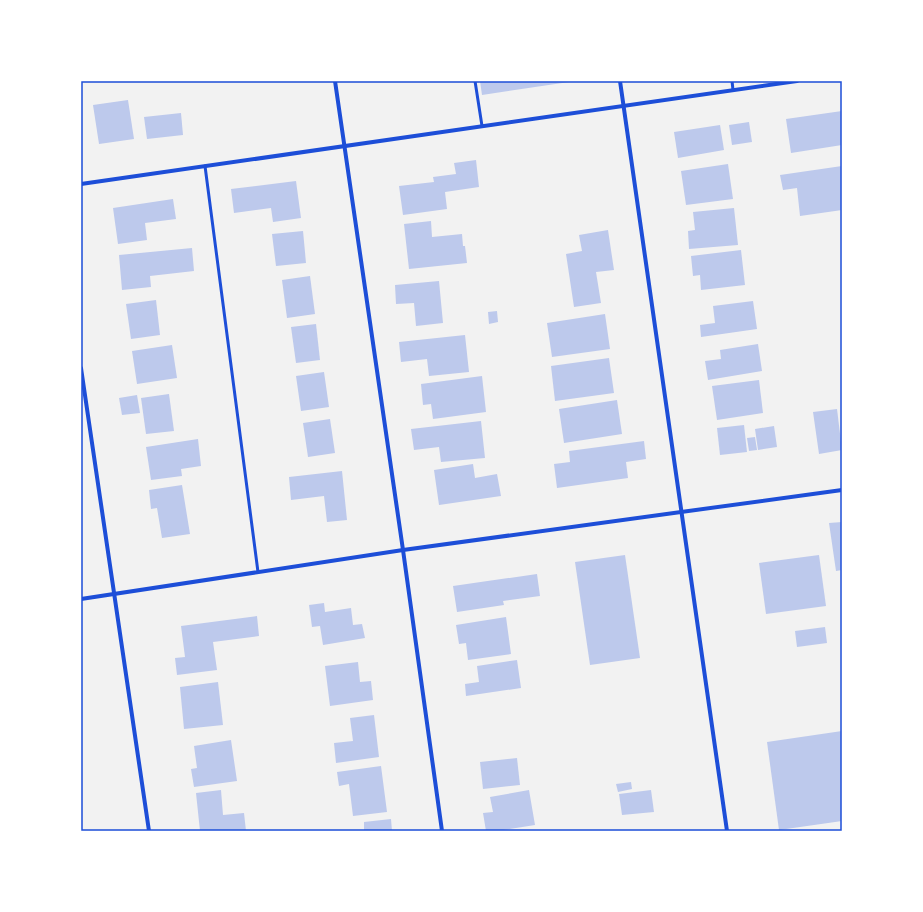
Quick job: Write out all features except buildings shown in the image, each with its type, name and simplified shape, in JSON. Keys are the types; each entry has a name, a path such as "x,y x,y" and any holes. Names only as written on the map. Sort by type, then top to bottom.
{"street":[{"path":"335,81 442,831"},
{"path":"620,81 726,831"},
{"path":"81,184 797,81"},
{"path":"81,368 149,831"},
{"path":"81,598 403,550 842,490"}],"lane":[{"path":"475,81 482,126"},
{"path":"732,81 733,90"},
{"path":"205,166 258,572"}]}
